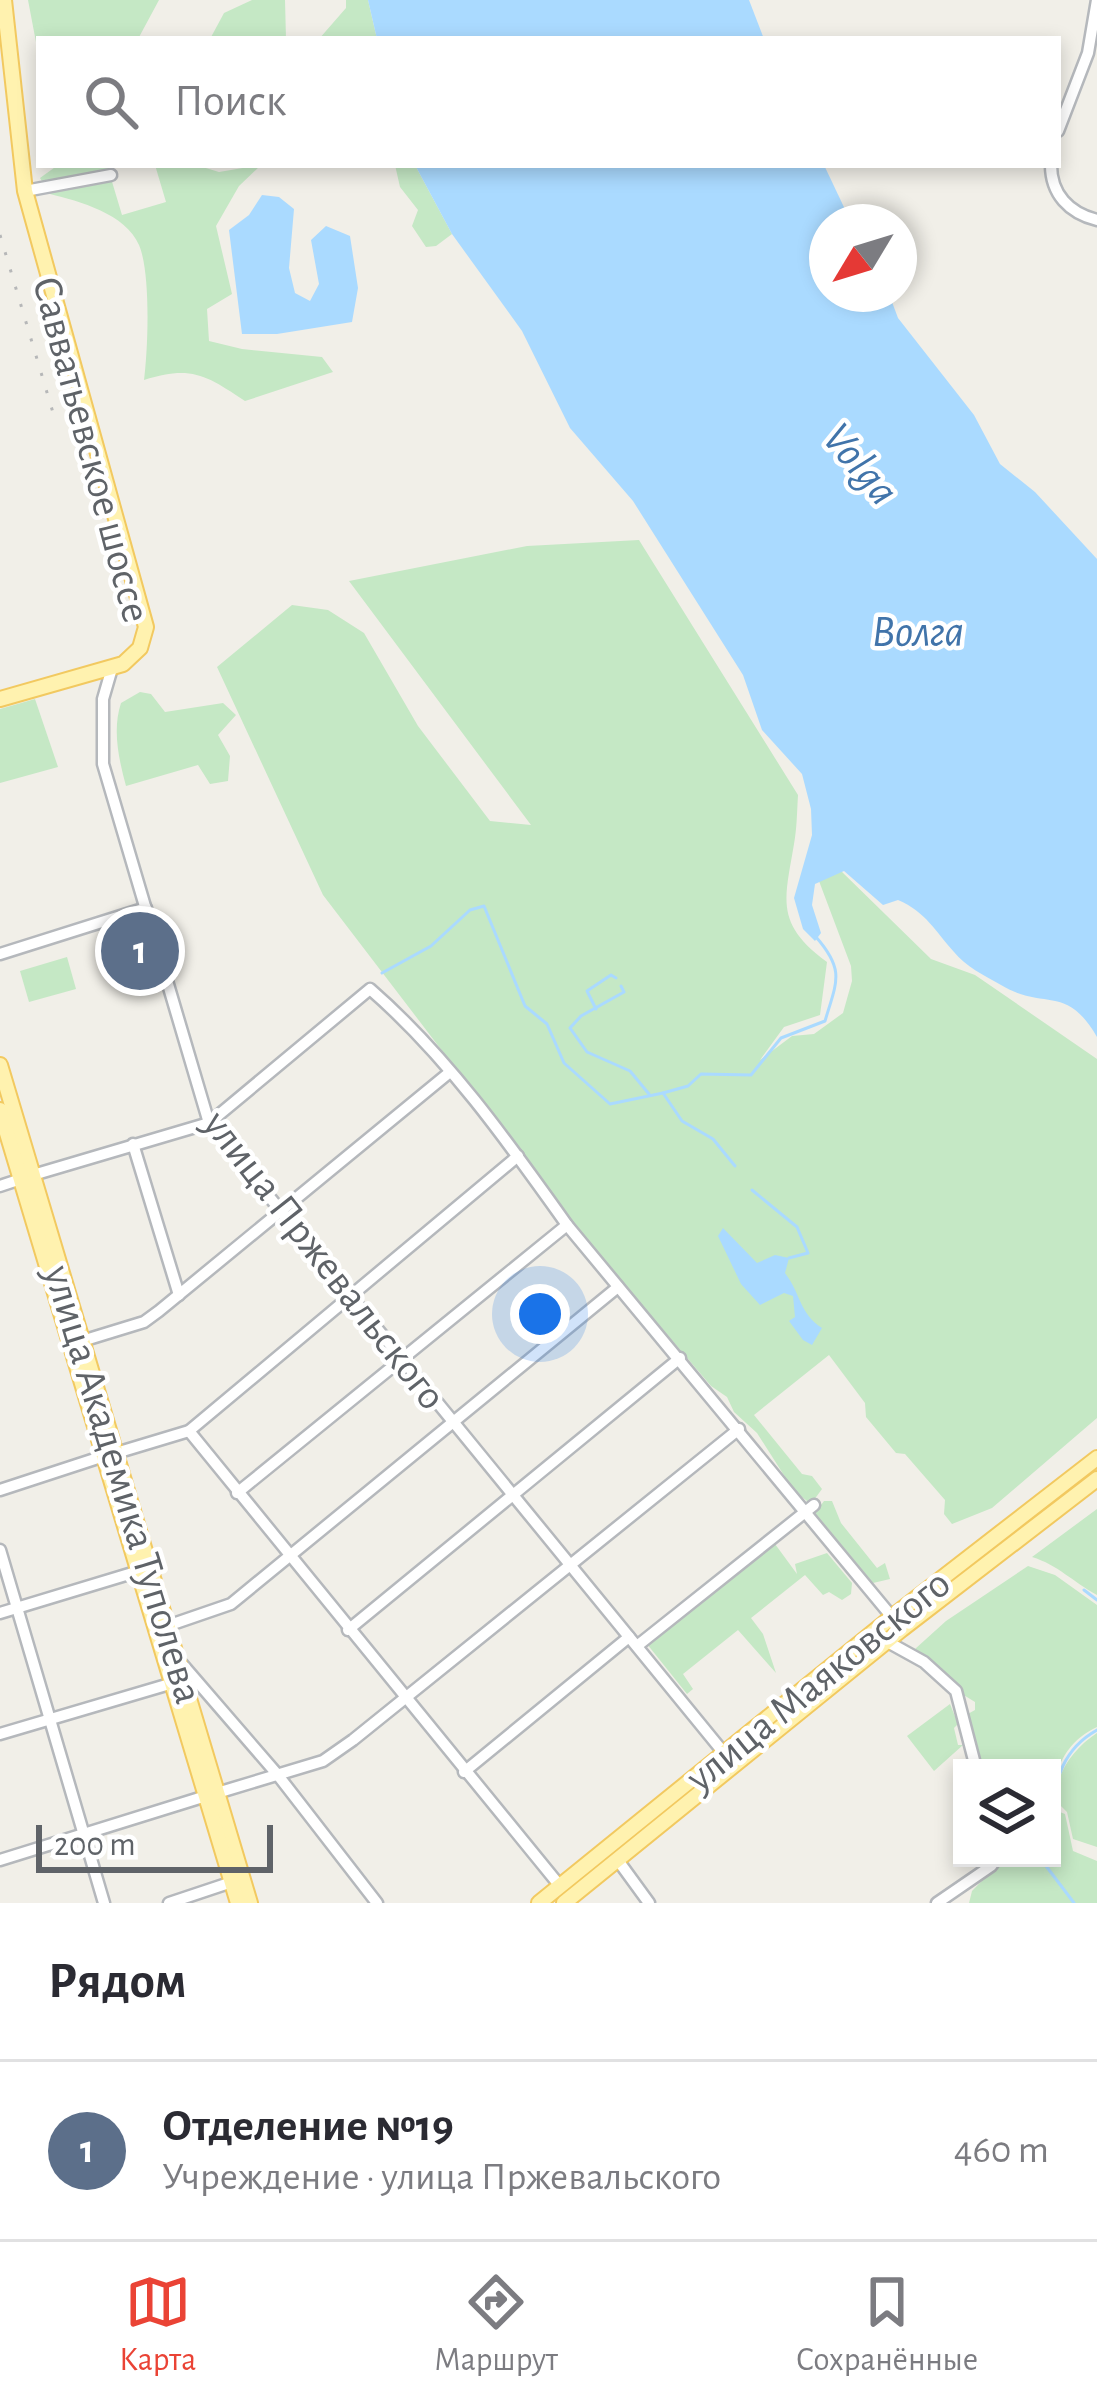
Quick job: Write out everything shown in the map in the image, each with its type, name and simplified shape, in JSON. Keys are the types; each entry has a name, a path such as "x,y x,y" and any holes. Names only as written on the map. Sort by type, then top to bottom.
{"main road":[{"name":"Савватьевское шоссе","path":"4,0 26,191 146,619 140,648 129,661 112,668"},
{"path":"0,699 112,668"},
{"name":"улица Академика Туполева","path":"0,1065 27,1177 167,1626 172,1683 250,1903"},
{"name":"улица Академика Туполева","path":"0,1110 82,1341 139,1571 212,1795 238,1903"},
{"name":"улица Маяковского","path":"564,1903 892,1617 1097,1458"},
{"name":"улица Маяковского","path":"539,1903 1097,1479"}],"street":[{"path":"1061,123 1088,53 1097,0"},
{"path":"1051,168 1063,201 1097,220"},
{"path":"26,191 111,175"},
{"name":"улица Пржевальского","path":"112,668 103,699 103,764 209,1123 729,1759"},
{"path":"0,954 146,908"},
{"path":"0,1186 209,1123 370,989 450,1072 567,1225 809,1508 892,1617"},
{"path":"82,1341 144,1322 450,1072"},
{"path":"133,1144 179,1295"},
{"path":"0,1490 189,1431 518,1156"},
{"path":"237,1492 567,1225"},
{"path":"167,1626 231,1604 618,1287"},
{"path":"348,1630 680,1358"},
{"path":"0,1860 323,1761 739,1429"},
{"path":"189,1431 560,1886"},
{"path":"464,1772 809,1508"},
{"path":"0,1550 104,1903"},
{"path":"0,1613 139,1571"},
{"path":"886,1642 924,1662 956,1691 974,1759"},
{"path":"171,1658 277,1774 377,1903"},
{"path":"0,1735 172,1683"},
{"path":"617,1859 649,1903"},
{"path":"937,1903 991,1867"},
{"path":"170,1903 232,1882"}],"green space":[{"path":"28,0 159,0 140,36 36,36 36,42"},
{"path":"252,0 285,0 286,36 212,36 224,13"},
{"path":"346,0 368,0 376,36 322,36 346,8"},
{"path":"54,168 108,168 122,215 166,202 156,168 219,172 258,168 239,186 216,226 232,294 207,309 209,341 322,357 333,372 245,401 198,375 174,373 144,380 147,292 139,245 113,217 50,194 40,178"},
{"path":"396,168 417,168 452,234 426,247 412,226 418,210 400,187"},
{"path":"639,540 798,795 787,909 798,935 827,962 820,1015 784,1027 760,1060 792,1036 814,1034 843,1013 851,966 819,881 840,870 931,959 975,975 1097,1059 1097,1418 992,1508 952,1524 944,1514 945,1500 866,1417 865,1403 829,1355 754,1415 802,1474 812,1476 822,1489 811,1504 794,1491 757,1433 589,1243 323,895 217,667 292,605 328,610 364,633 418,726 490,821 531,825 349,581 527,546"},
{"path":"140,692 151,694 165,712 223,703 236,715 218,735 230,756 228,781 210,784 198,765 126,786 118,713 121,703"},
{"path":"35,699 58,767 0,783 0,709"},
{"path":"67,957 76,989 29,1002 20,971"},
{"path":"824,1501 832,1501 841,1523 877,1568 885,1563 890,1579 873,1583 815,1513"},
{"path":"1097,1509 1097,1595 1032,1557"},
{"path":"771,1544 797,1574 795,1564 827,1553 852,1583 851,1594 842,1600 829,1592 823,1595 805,1575 751,1618 763,1634 776,1673 738,1630 683,1674 693,1689 687,1694 647,1644"},
{"path":"1028,1566 1055,1575 1097,1605 1097,1727 1080,1738 1061,1763 1061,1759 977,1759 966,1715 975,1710 975,1702 915,1649 946,1621"},
{"path":"950,1704 958,1724 954,1728 958,1745 963,1745 934,1771 907,1736"},
{"path":"1097,1733 1097,1847 1073,1839 1061,1806 1061,1777 1081,1746"},
{"path":"1061,1812 1073,1851 1097,1861 1097,1903 969,1903 972,1891 995,1867 1061,1867"}],"water":[{"path":"368,0 749,0 763,36 376,36"},
{"name":"Волга","path":"417,168 825,168 842,204 809,204 809,312 896,312 974,415 1000,464 1035,492 1097,559 1097,1037 1075,1010 1016,992 976,970 916,910 898,900 883,905 844,871 815,884 812,905 821,933 815,941 803,929 794,898 812,835 802,774 762,730 743,675 633,501 570,428 522,331 452,234"},
{"path":"262,195 279,197 294,209 289,268 295,293 310,301 319,284 311,240 326,226 350,236 358,288 352,322 277,334 242,334 229,230 249,215"},
{"path":"723,1228 757,1263 775,1255 789,1258 785,1273 809,1316 822,1328 812,1345 789,1321 795,1317 793,1296 784,1293 760,1305 741,1284 718,1236"}],"waterway":[{"path":"382,973 431,946 470,910 484,906 525,1006 547,1024 564,1063 610,1104 663,1093"},
{"path":"735,1166 713,1139 682,1121 663,1093 688,1086 701,1074 751,1075 781,1038 825,1021 836,976 831,958 816,937"},
{"path":"596,1009 587,991 611,975 616,978"},
{"path":"621,986 624,992 581,1016 570,1028 587,1052 630,1071 649,1094"},
{"path":"752,1190 797,1227 808,1253 789,1258"},
{"path":"1084,1590 1097,1600"},
{"path":"1061,1773 1076,1746 1097,1730"},
{"path":"1047,1867 1074,1903"}],"railway":[{"path":"0,235 54,416"}],"place":[{"name":"Отделение №19","path":"140,951"}],"water label":[{"name":"Volga","path":"862,463"}]}
